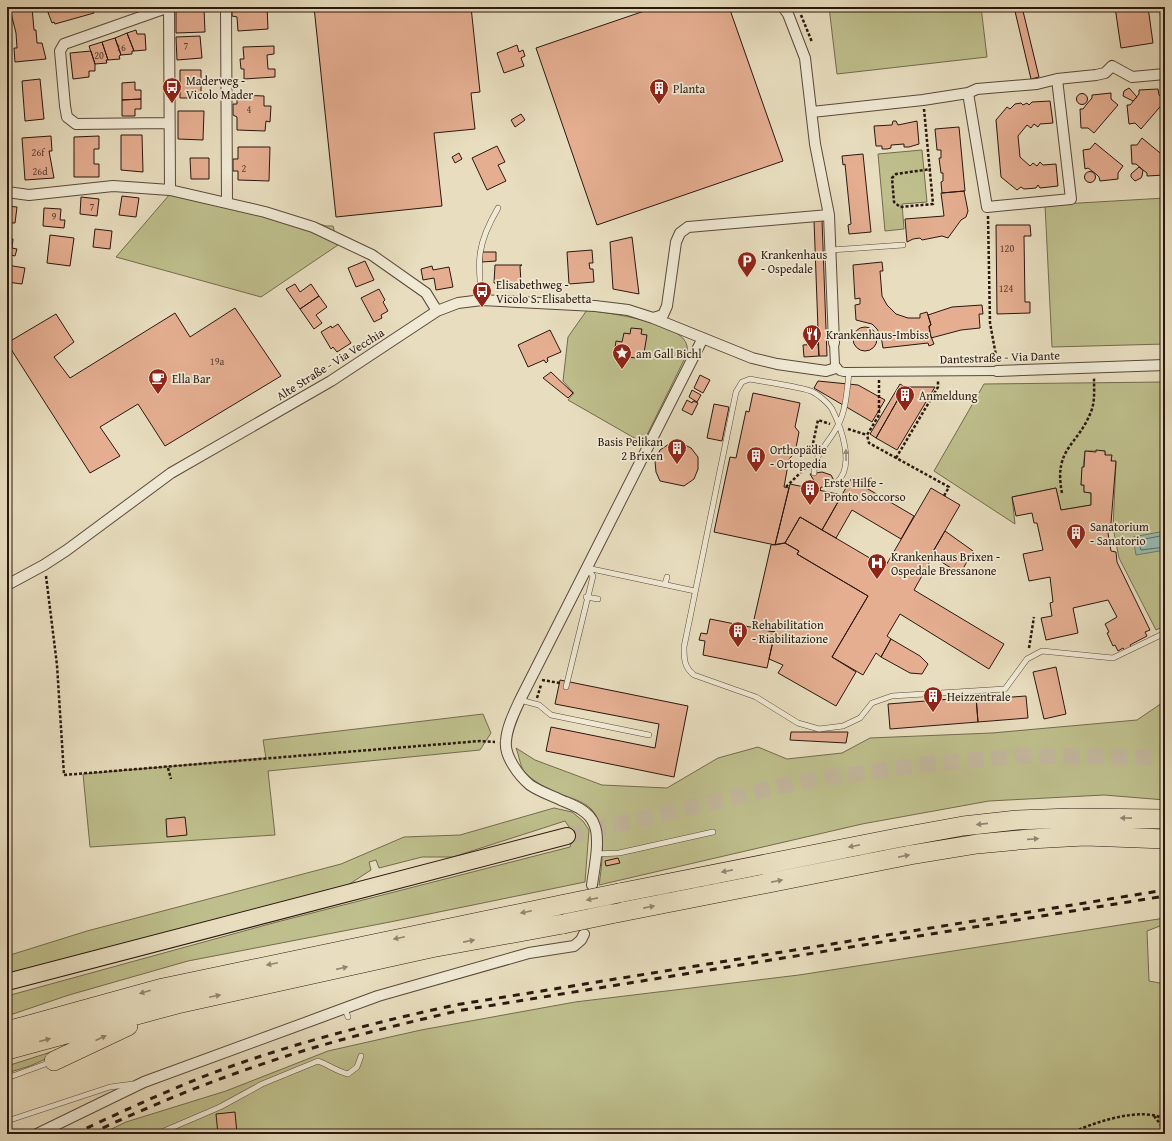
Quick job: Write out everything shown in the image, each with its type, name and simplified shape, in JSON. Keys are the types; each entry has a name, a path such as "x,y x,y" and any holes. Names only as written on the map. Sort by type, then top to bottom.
{"highway":[{"path":"7,1031 163,988 565,904 897,838 963,826 1017,820 1071,818 1165,819"},
{"path":"7,1050 176,1004 431,948 563,924 910,854 1030,838 1085,836 1165,839"},
{"path":"54,1061 176,1004"}],"main road":[{"path":"7,982 567,836"}],"street":[{"path":"169,123 76,124 67,117 66,112 60,51 64,44 169,7 170,190"},
{"path":"226,7 227,203"},
{"path":"783,7 788,14 805,58 815,144 829,215 836,368"},
{"path":"1164,7 1165,17"},
{"path":"812,112 923,100 968,93 977,89 1037,84 1057,79 1096,75 1105,73 1112,66 1132,77 1165,74"},
{"path":"968,93 987,207 1071,200 1057,79"},
{"path":"7,192 29,195 113,186 170,190 264,212 313,227 372,255 426,292 437,311"},
{"path":"653,318 662,315 667,306 676,242 680,233 688,227 829,215"},
{"name":"Alte Straße - Via Vecchia","path":"7,585 44,565 171,473 331,381 437,311 458,303 482,300 595,306 628,310 653,318 752,358 777,364 826,371 836,368"},
{"path":"592,885 596,854 595,825 589,815 578,807 530,785 515,769 507,753 505,742 509,727 520,700 703,338"},
{"name":"Dantestraße - Via Dante","path":"836,368 840,372 879,373 997,371 1165,365"},
{"path":"37,1134 144,1082 347,1013 378,996 529,953 574,946 581,940 584,934"}],"lane":[{"path":"482,300 479,273 480,246 488,226 498,208"},
{"path":"831,250 903,245"},
{"path":"814,473 817,456 838,426 846,399 849,373"},
{"path":"836,483 841,479 847,453 831,407 813,392 750,379 742,382 736,392 684,647 684,661 688,670 694,675 756,697 798,723 819,729 843,726 860,718 872,703 892,696 1005,689 1027,659 1042,651 1113,658 1165,633"},
{"path":"587,568 695,590"},
{"path":"566,687 586,597 593,576 587,568"},
{"path":"665,584 667,577"},
{"path":"586,597 598,599"},
{"path":"520,700 539,706 551,716 649,735"},
{"path":"596,854 619,853 713,832"},
{"path":"157,1134 220,1107 262,1084 318,1061 326,1064 336,1071 348,1074 357,1067 361,1056"},
{"path":"7,1078 54,1061"},
{"path":"7,1121 110,1087 144,1082"}],"path":[{"path":"923,100 931,169 933,204 900,207 894,202 892,178 896,174 931,169"},
{"path":"987,207 990,323 997,356 997,371"},
{"path":"1062,493 1059,479 1062,458 1079,434 1092,408 1094,392 1093,367"},
{"path":"896,458 938,387 938,372"},
{"path":"879,373 879,415 867,435 869,443 949,488 944,496"},
{"path":"44,565 57,665 64,775 168,768 480,740 505,742"},
{"path":"1027,659 1034,617"},
{"path":"540,690 542,680 557,682"},
{"path":"168,768 171,779"},
{"path":"1070,1134 1085,1126 1116,1116 1153,1115 1164,1119"},
{"path":"1153,1115 1165,1130"}],"green space":[{"path":"829,7 981,7 987,57 837,74"},
{"path":"922,150 927,202 902,204 904,229 885,231 878,154"},
{"path":"170,194 250,203 326,226 333,226 338,245 261,297 116,257"},
{"path":"1165,198 1165,344 1052,347 1045,205"},
{"name":"am Gall Bichl","path":"587,310 626,316 659,325 682,338 687,346 685,358 643,443 568,400 574,393 563,381 568,337"},
{"path":"1165,382 1165,626 1156,630 1119,558 1113,528 1116,462 1111,461 1111,456 1105,455 1105,451 1085,451 1081,485 1084,485 1084,492 1091,493 1091,505 1061,510 1056,488 1012,497 1015,524 934,471 984,384"},
{"path":"1165,701 1165,800 1104,795 989,801 862,824 599,885 602,856 602,834 596,815 583,803 551,790 532,779 524,771 516,748 535,760 602,785 667,788 718,758 758,747 787,759 842,753 870,738 992,733 1137,720"},
{"path":"483,714 491,733 480,750 268,771 275,835 90,847 83,774 266,758 263,740"},
{"path":"554,808 572,812 583,821 589,830 585,882 188,961 69,995 7,1016 7,996 273,923 570,847 574,834 565,821 453,857 422,857 379,868 376,860 369,862 371,870 348,885 7,974 7,956 87,931 341,864 404,837 460,835"},
{"path":"1165,918 1165,924 1147,931 1149,981 1165,984 1165,1134 101,1134 126,1122 226,1091 328,1051 421,1030 575,1002 799,975"},
{"path":"51,1052 52,1056 30,1066 7,1073 7,1066"}],"water":[{"path":"1165,531 1165,550 1136,555 1133,537"}],"building":[{"path":"18,7 32,7 37,43 42,43 46,59 15,62 14,48 17,48 16,33 10,9"},
{"path":"46,7 92,7 94,13 55,24 54,22 52,23"},
{"path":"232,7 267,7 268,29 238,31 237,17 232,16"},
{"path":"314,7 471,7 480,92 471,93 475,129 434,133 442,206 336,217"},
{"name":"Planta","path":"656,7 729,7 783,161 597,225 536,48"},
{"path":"1014,7 1022,7 1039,77 1031,79"},
{"path":"1115,7 1148,7 1153,43 1121,48"},
{"path":"204,9 205,32 176,33 176,10"},
{"path":"136,30 137,34 145,34 146,50 134,51 127,33"},
{"path":"127,33 134,51 132,51 132,54 121,55 115,38"},
{"path":"200,36 202,58 177,60 176,37"},
{"path":"115,38 121,55 119,56 120,59 108,60 102,42"},
{"path":"102,42 108,60 106,60 107,63 95,64 89,46"},
{"path":"517,45 519,52 523,50 525,56 521,58 524,66 504,73 497,53"},
{"path":"274,46 274,54 267,55 268,69 275,69 275,77 244,79 244,69 241,69 240,59 244,59 243,47"},
{"path":"91,51 95,64 95,71 89,71 89,77 73,79 70,53"},
{"path":"180,70 201,70 201,98 180,98"},
{"path":"40,79 44,119 25,121 22,81"},
{"path":"135,82 135,90 141,90 141,99 122,100 122,83"},
{"path":"1129,88 1137,97 1133,101 1123,96 1124,91"},
{"path":"1158,89 1159,95 1165,101 1141,129 1135,123 1129,124 1127,105 1130,105 1139,94 1139,90"},
{"path":"1082,93 1086,95 1088,99 1086,103 1082,105 1078,103 1076,99 1078,95"},
{"path":"1111,93 1111,99 1118,105 1094,133 1088,128 1081,128 1080,109 1083,109 1092,98 1092,95"},
{"path":"237,95 264,96 264,106 271,106 270,122 266,121 265,131 237,130 237,117 233,115 233,104 237,104"},
{"path":"141,99 141,109 135,109 135,116 122,116 122,100"},
{"path":"1050,101 1053,123 1040,124 1038,127 1034,124 1031,128 1027,125 1018,136 1020,157 1030,166 1033,163 1037,166 1040,162 1043,165 1056,164 1058,186 1040,188 1038,185 1036,188 1024,189 1021,187 1017,190 1001,177 996,120 1007,107 1010,109 1015,104 1021,103 1023,105 1027,103 1029,105 1032,102"},
{"path":"178,111 204,111 203,140 178,139"},
{"path":"521,114 525,120 515,127 511,120"},
{"path":"893,121 896,121 898,125 917,121 919,144 909,147 904,147 904,144 891,145 891,148 887,149 882,149 882,146 876,146 874,126 892,125"},
{"path":"959,127 965,191 942,193 941,182 943,181 943,173 941,173 939,158 941,158 941,150 937,150 935,129"},
{"path":"121,135 142,135 143,172 121,170"},
{"path":"51,136 52,151 49,151 54,178 25,180 22,138"},
{"path":"99,136 99,149 94,149 94,164 99,164 99,177 74,177 74,137"},
{"path":"1142,138 1165,157 1165,175 1147,176 1147,173 1136,164 1132,164 1131,145 1137,145"},
{"path":"1095,143 1123,166 1118,173 1118,179 1100,181 1096,174 1088,168 1085,169 1083,150 1090,149"},
{"path":"497,146 505,162 498,165 506,181 487,190 472,158"},
{"path":"238,147 270,147 269,181 238,180 238,171 233,171 233,159 238,159"},
{"path":"459,153 462,159 455,163 452,157"},
{"path":"863,154 871,232 849,234 848,225 851,224 845,164 843,165 842,156"},
{"path":"190,158 209,158 209,179 191,179"},
{"path":"1139,167 1143,170 1142,176 1135,181 1131,177 1131,174"},
{"path":"1088,172 1092,172 1094,173 1094,181 1088,182 1085,179 1085,175"},
{"path":"964,191 968,211 966,217 961,220 948,238 942,236 922,240 920,238 907,242 905,219 944,216 941,193"},
{"path":"122,196 139,198 136,217 119,215"},
{"path":"81,197 99,199 97,216 80,214"},
{"path":"7,206 17,207 15,223 7,223"},
{"path":"44,208 61,209 60,220 65,220 64,228 43,226"},
{"path":"814,220 822,220 827,356 819,356"},
{"path":"996,225 1030,225 1031,236 1024,236 1025,302 1030,302 1030,313 997,314"},
{"path":"95,229 112,231 110,249 93,247"},
{"path":"50,235 74,238 70,266 47,263"},
{"path":"632,237 639,294 613,289 610,242"},
{"path":"7,238 13,239 12,248 17,249 15,256 7,254"},
{"path":"592,250 593,263 589,263 590,269 593,269 594,282 569,284 567,252"},
{"path":"482,252 496,252 496,261 482,262"},
{"path":"365,261 374,280 356,287 348,268"},
{"path":"882,262 883,271 880,271 882,296 887,305 896,314 908,318 920,318 920,314 927,312 931,325 929,326 930,334 934,344 929,346 928,343 883,348 881,336 877,329 872,324 856,320 855,305 860,304 860,298 855,299 853,265"},
{"path":"7,265 25,268 22,284 7,282"},
{"path":"495,265 522,265 520,266 521,283 494,283"},
{"path":"432,266 433,270 449,267 453,287 436,290 434,278 423,280 421,269"},
{"path":"295,284 300,292 311,284 319,296 300,309 286,289"},
{"path":"379,289 385,300 383,302 388,311 381,315 382,318 374,322 361,298"},
{"path":"319,296 327,307 316,315 322,323 314,329 300,309"},
{"path":"982,305 983,314 979,314 980,328 961,330 931,338 929,326 931,325 928,315 952,307"},
{"path":"235,308 281,376 165,446 138,404 100,427 120,456 90,473 7,343 56,314 74,342 54,357 70,378 175,313 190,337"},
{"path":"338,324 351,343 337,352 333,347 331,349 321,332"},
{"path":"865,327 870,328 876,334 876,344 870,350 865,351 860,350 854,344 853,339 854,334 860,328"},
{"path":"631,328 642,329 641,334 647,335 643,359 614,355 616,341 622,342 624,333 630,334"},
{"path":"550,330 561,352 547,358 548,361 546,363 544,360 528,367 518,345"},
{"path":"818,344 819,356 804,357 803,345"},
{"path":"551,372 573,393 568,398 543,378"},
{"path":"700,375 710,380 703,393 694,388"},
{"path":"818,381 858,385 885,400 872,422 814,388"},
{"path":"900,384 905,387 876,438 870,434"},
{"name":"Anmeldung","path":"905,387 935,387 897,450 876,438"},
{"path":"692,390 701,395 697,402 689,397"},
{"name":"Orthopädie - Ortopedia","path":"753,393 800,403 795,427 799,432 795,453 789,459 784,487 789,488 775,545 714,532 730,457 736,458 746,411 749,412"},
{"path":"687,400 692,403 693,401 698,403 692,415 682,410"},
{"path":"714,404 729,407 722,441 707,438"},
{"name":"Basis Pelikan 2 Brixen","path":"681,443 691,448 698,457 698,469 694,479 684,486 660,481 656,472 655,461 660,450 669,444"},
{"name":"Sanatorium - Sanatorio","path":"1096,450 1105,451 1105,455 1112,455 1111,461 1116,461 1111,523 1113,528 1108,533 1111,551 1116,552 1117,562 1150,630 1145,632 1147,636 1130,645 1131,647 1125,651 1123,648 1118,651 1115,645 1113,646 1107,633 1109,632 1105,624 1117,617 1108,600 1073,608 1078,633 1046,640 1041,618 1052,616 1050,603 1053,602 1050,577 1029,581 1023,554 1043,550 1037,523 1034,523 1032,513 1016,516 1012,497 1056,488 1061,510 1091,505 1091,493 1084,492 1084,485 1081,485 1082,467 1084,467 1085,451 1096,452"},
{"path":"822,472 831,475 837,486 830,488 821,487 820,491 815,490 816,484 810,474"},
{"path":"851,479 914,516 901,539 852,510 836,538 822,530"},
{"name":"Erste Hilfe - Pronto Soccorso","path":"790,484 842,495 822,530 800,517 785,543 775,545"},
{"path":"931,488 960,505 931,555 933,556 914,590 1004,644 989,669 900,614 887,636 891,639 881,657 876,653 863,675 832,657 868,596 797,554 799,551 785,543 800,517 885,567"},
{"path":"945,531 973,551 960,574 931,555"},
{"path":"785,543 799,551 797,554 868,596 832,657 856,672 836,706 778,673 783,665 769,659 775,632 752,628 771,545"},
{"name":"Rehabilitation - Riabilitazione","path":"710,619 775,632 767,668 703,655 705,641 699,640 701,633 707,634"},
{"path":"891,639 920,656 928,664 922,674 910,673 881,657"},
{"path":"1056,667 1066,714 1044,719 1033,672"},
{"path":"560,680 688,706 674,777 546,751 551,727 655,748 659,724 555,704"},
{"path":"983,696 985,699 1026,696 1028,718 978,722 976,697"},
{"name":"Heizzentrale","path":"976,697 978,722 890,729 888,704"},
{"path":"791,732 848,732 846,743 790,740"},
{"path":"185,817 187,835 167,837 166,819"},
{"path":"618,858 620,863 606,866 605,861"},
{"path":"235,1112 237,1134 218,1134 216,1114"}],"tunnel":[{"path":"567,836 799,782 919,765 1021,756 1165,757"}],"railway":[{"path":"74,1134 176,1088 240,1063 331,1035 455,1005 1165,890"},
{"path":"90,1134 190,1091 267,1062 354,1036 457,1011 1165,896"}],"place":[{"name":"Maderweg - Vicolo Mader","path":"172,104"},
{"name":"Planta","path":"659,105"},
{"name":"Krankenhaus - Ospedale","path":"747,278"},
{"name":"Elisabethweg - Vicolo S. Elisabetta","path":"482,308"},
{"name":"Krankenhaus-Imbiss","path":"812,351"},
{"name":"am Gall Bichl","path":"622,370"},
{"name":"Ella Bar","path":"158,395"},
{"name":"Anmeldung","path":"905,412"},
{"name":"Basis Pelikan 2 Brixen","path":"677,465"},
{"name":"Orthopädie - Ortopedia","path":"756,473"},
{"name":"Erste Hilfe - Pronto Soccorso","path":"810,506"},
{"name":"Sanatorium - Sanatorio","path":"1076,550"},
{"name":"Krankenhaus Brixen - Ospedale Bressanone","path":"877,580"},
{"name":"Rehabilitation - Riabilitazione","path":"738,648"},
{"name":"Heizzentrale","path":"933,713"}]}
